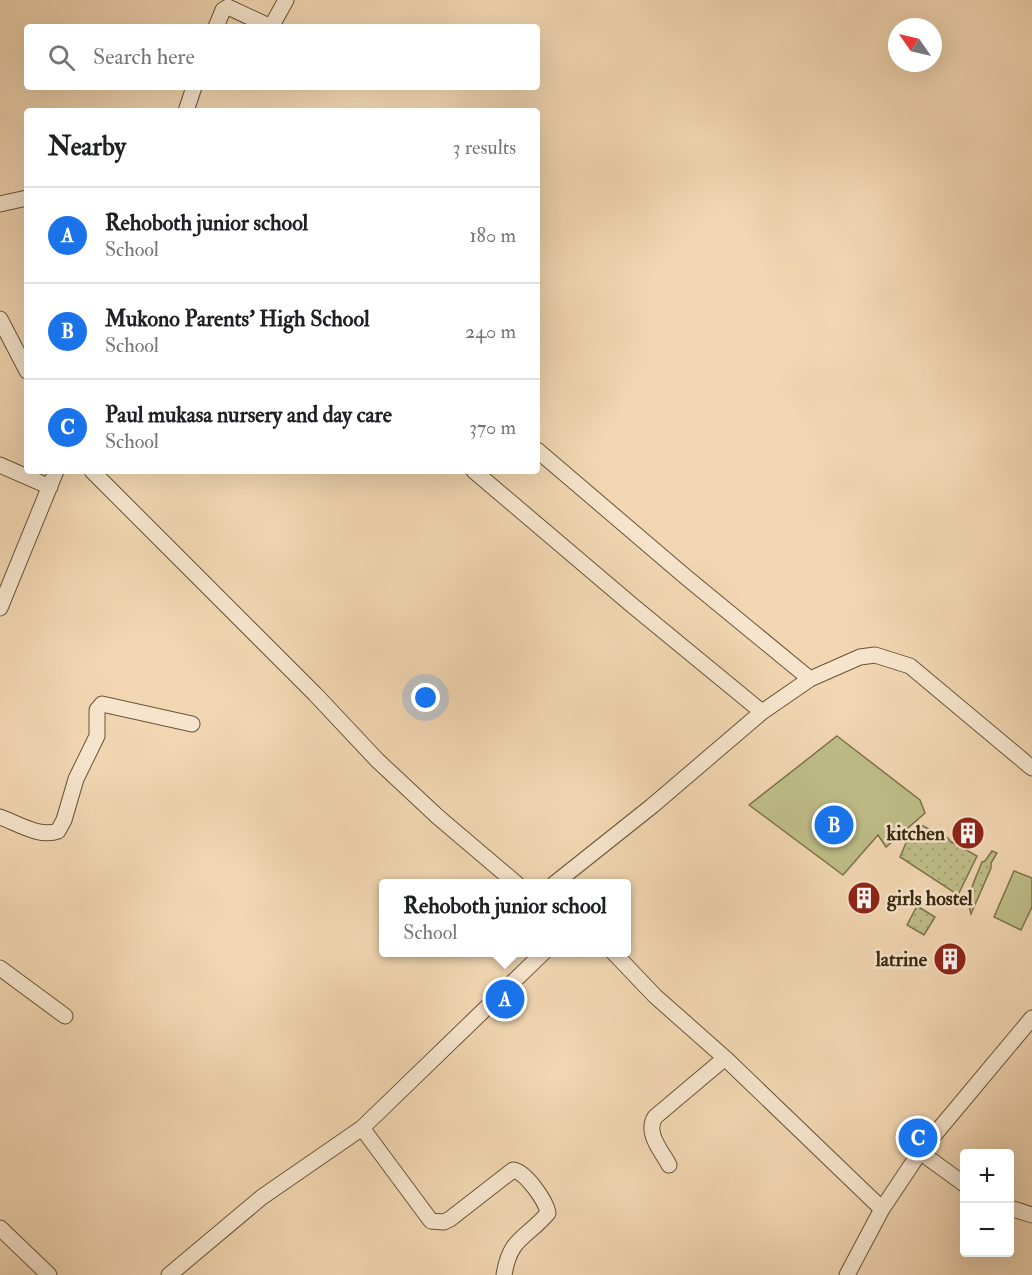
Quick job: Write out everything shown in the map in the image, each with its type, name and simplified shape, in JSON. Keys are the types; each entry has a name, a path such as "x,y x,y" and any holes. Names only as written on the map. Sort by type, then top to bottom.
{"street":[{"path":"273,24 286,0"},
{"path":"217,24 224,5 265,24"},
{"path":"187,108 193,90"},
{"path":"0,204 24,199"},
{"path":"0,319 24,365"},
{"path":"540,453 810,679"},
{"path":"0,465 50,486"},
{"path":"0,608 55,474"},
{"path":"95,474 315,694 377,760 438,817 511,879"},
{"path":"478,474 762,712"},
{"path":"561,879 762,712 810,679 860,657 875,655 910,666 1032,768"},
{"path":"0,817 41,832 51,834 58,831 64,820 76,779 97,736 97,710 102,704 192,724"},
{"path":"169,1275 262,1197 362,1128 539,957"},
{"path":"618,957 655,996 725,1059 882,1209"},
{"path":"0,968 65,1016"},
{"path":"847,1275 882,1209 920,1152 1032,1018"},
{"path":"669,1165 650,1129 652,1122 655,1117 725,1059"},
{"path":"362,1128 431,1221 450,1219 513,1170 524,1174 547,1207 548,1213 516,1241 506,1259 504,1275"},
{"path":"920,1152 960,1181"},
{"path":"1014,1209 1032,1215"},
{"path":"0,1228 49,1275"}],"shaded area":[{"path":"837,736 920,800 925,813 886,847 878,835 843,875 749,805"},
{"path":"921,825 977,856 958,895 900,857 906,843"},
{"path":"992,851 997,853 971,914 969,901 972,887 982,862"},
{"path":"1014,871 1032,878 1032,907 1021,930 994,917"},
{"path":"917,906 935,917 924,935 907,925"}],"place":[{"name":"Mukono Parents' High School","path":"834,825"},
{"name":"kitchen","path":"968,833"},
{"name":"girls hostel","path":"864,898"},
{"name":"latrine","path":"950,959"},
{"name":"Rehoboth junior school","path":"505,999"},
{"name":"Paul mukasa nursery and day care","path":"918,1138"}]}
